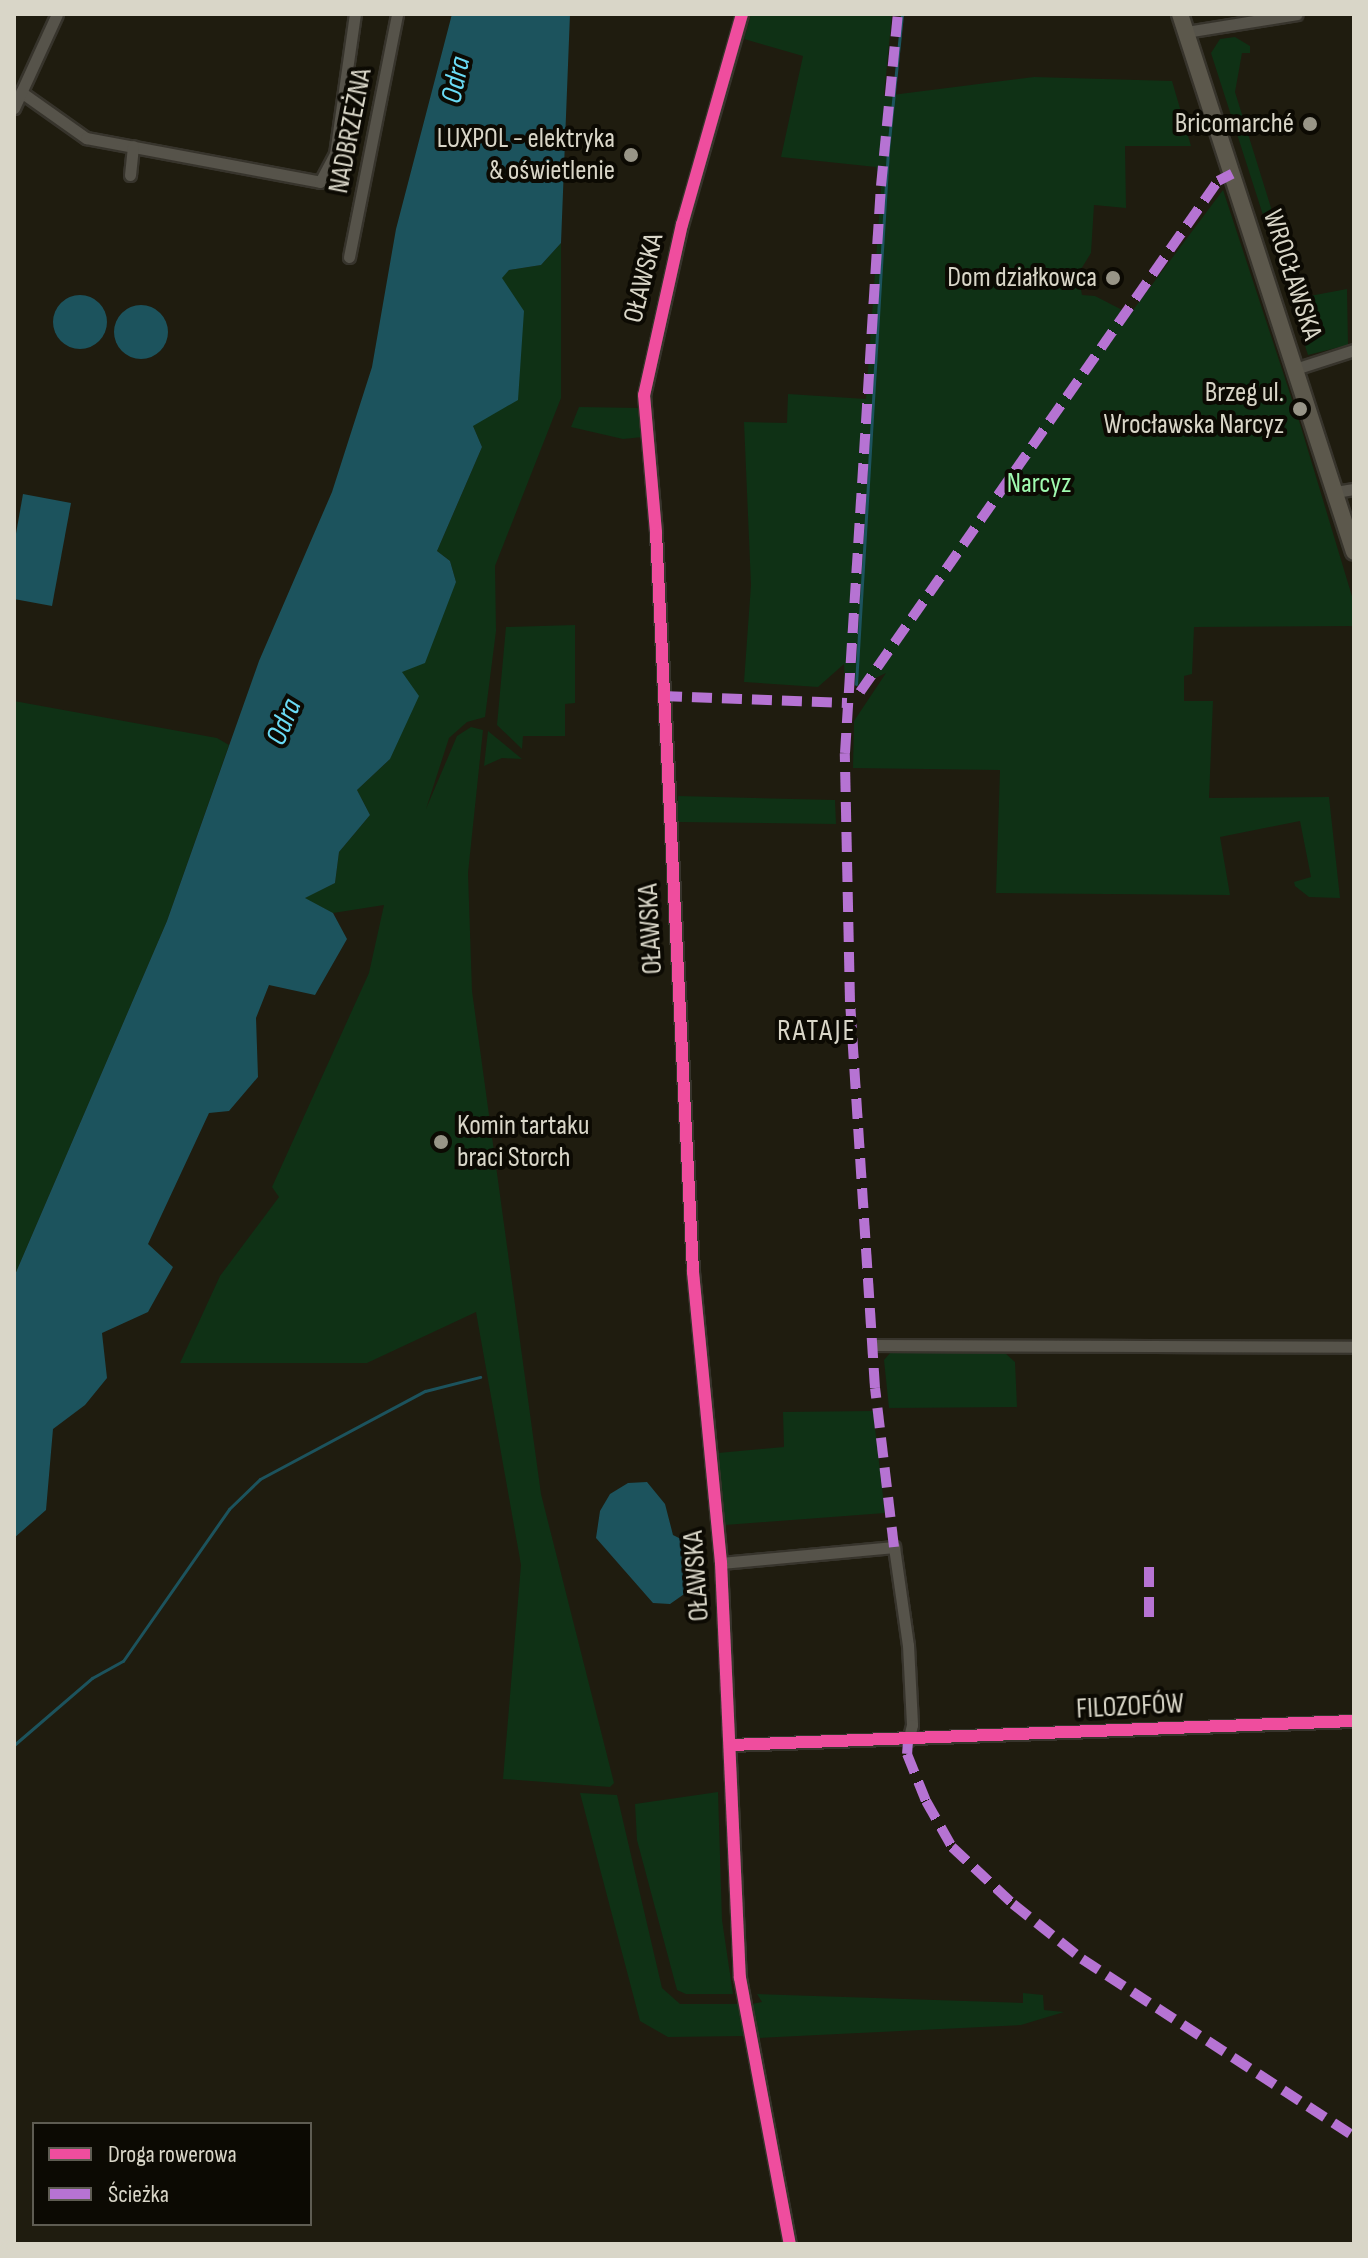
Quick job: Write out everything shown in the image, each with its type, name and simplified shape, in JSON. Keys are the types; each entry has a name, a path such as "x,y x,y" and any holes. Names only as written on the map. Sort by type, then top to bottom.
{"street":[{"path":"14,108 57,14"},
{"path":"21,92 86,138 320,182 335,154 355,14"},
{"name":"NADBRZEŻNA","path":"349,257 397,14"},
{"name":"OŁAWSKA","path":"742,14 682,224 644,395 656,533 693,1272 721,1563 731,1745 731,1853 740,1978 790,2244"},
{"name":"WROCŁAWSKA","path":"1180,14 1354,552"},
{"path":"1186,32 1297,14"},
{"path":"130,175 133,146"},
{"path":"1295,369 1354,350"},
{"path":"1335,492 1354,489"},
{"path":"876,1345 1354,1347"},
{"name":"OŁAWSKA","path":"721,1563 894,1547 908,1645 912,1725 908,1741"},
{"name":"FILOZOFÓW","path":"731,1745 908,1741 1354,1721"}],"green space":[{"name":"Narcyz","path":"751,14 892,14 884,96 1034,77 1172,81 1191,146 1125,146 1126,208 1094,205 1091,253 1078,274 1082,295 1095,296 1130,314 1223,190 1301,427 1354,603 1354,626 1194,627 1192,674 1184,676 1184,701 1213,701 1209,798 1329,797 1340,898 1309,897 1295,886 1294,882 1311,877 1300,821 1220,837 1230,895 996,893 1000,770 853,768 854,721 886,673 859,686 845,685 844,664 818,687 744,682 751,585 744,422 787,423 788,394 866,399 881,189 876,167 781,157 803,56 744,39"},
{"path":"1235,37 1250,46 1250,53 1242,53 1235,92 1299,298 1347,289 1348,345 1308,355 1211,53 1220,39"},
{"path":"561,243 561,398 495,566 496,631 485,717 467,722 449,738 426,809 457,736 471,727 483,730 468,873 472,991 541,1494 614,1783 610,1787 503,1779 521,1565 476,1312 367,1363 180,1363 220,1276 279,1197 272,1187 369,973 384,905 333,913 304,898 335,883 339,852 370,815 357,790 390,759 402,672 456,582 450,561 437,551 482,447 473,426 501,278 509,270 541,265"},
{"path":"579,407 639,408 643,437 623,439 571,427"},
{"path":"575,625 575,703 565,704 565,736 523,736 522,749 497,725 506,627"},
{"path":"14,701 217,738 229,745 167,921 14,1277"},
{"path":"488,731 522,759 502,758 484,766"},
{"path":"678,796 835,800 836,824 678,822"},
{"path":"891,1352 1005,1353 1015,1362 1017,1407 889,1408 884,1360"},
{"path":"873,1411 885,1513 725,1525 718,1453 784,1447 783,1412"},
{"path":"718,1792 722,1920 733,1994 686,1994 677,1990 637,1840 635,1804"},
{"path":"580,1793 617,1795 662,1988 680,2004 739,2004 745,2036 668,2037 640,2021"},
{"path":"1023,1993 1043,1995 1044,2010 1064,2012 1021,2025 758,2038 752,2004 762,2002 757,1994 1023,2003"}],"water":[{"name":"Odra","path":"452,14 570,14 561,243 541,265 509,270 502,278 524,311 518,400 473,426 482,447 437,551 450,561 456,582 425,663 402,672 419,696 390,759 357,790 370,815 339,852 335,883 305,898 333,913 347,939 315,995 269,985 256,1018 258,1077 229,1111 209,1113 148,1244 173,1267 148,1312 102,1333 107,1378 85,1405 53,1429 46,1510 14,1538 14,1277 167,921 259,661 332,492 372,367 396,229"},
{"path":"80,295 99,303 107,322 99,341 80,349 61,341 53,322 61,303"},
{"path":"141,305 160,313 168,332 160,351 141,359 122,351 114,332 122,313"},
{"path":"23,494 71,503 52,606 14,599 14,545"},
{"path":"647,1482 665,1504 673,1535 691,1544 698,1571 690,1590 670,1604 653,1603 596,1538 600,1511 610,1494 628,1483"}],"waterway":[{"path":"856,684 888,150 902,14"},
{"path":"14,1745 92,1678 123,1661 229,1509 260,1479 425,1391 480,1377"}],"marked path":[{"path":"894,1547 875,1388 850,1002 845,753 881,186 898,14"},
{"path":"860,692 1218,181 1232,174"},
{"path":"662,696 847,703"},
{"path":"1149,1567 1149,1617"},
{"path":"908,1741 907,1754 926,1801 952,1847 1013,1904 1082,1959 1354,2136"}],"cycle path":[{"path":"742,14 682,224 644,395 656,533 693,1272 721,1563 740,1978 790,2244"},
{"path":"731,1745 1354,1721"}],"place":[{"name":"Bricomarché","path":"1310,124"},
{"name":"LUXPOL - elektryka & oświetlenie","path":"631,155"},
{"name":"Dom działkowca","path":"1113,278"},
{"name":"Brzeg ul. Wrocławska Narcyz","path":"1300,409"},
{"name":"Komin tartaku braci Storch","path":"441,1142"}],"district":[{"name":"RATAJE","path":"817,1031"}]}
